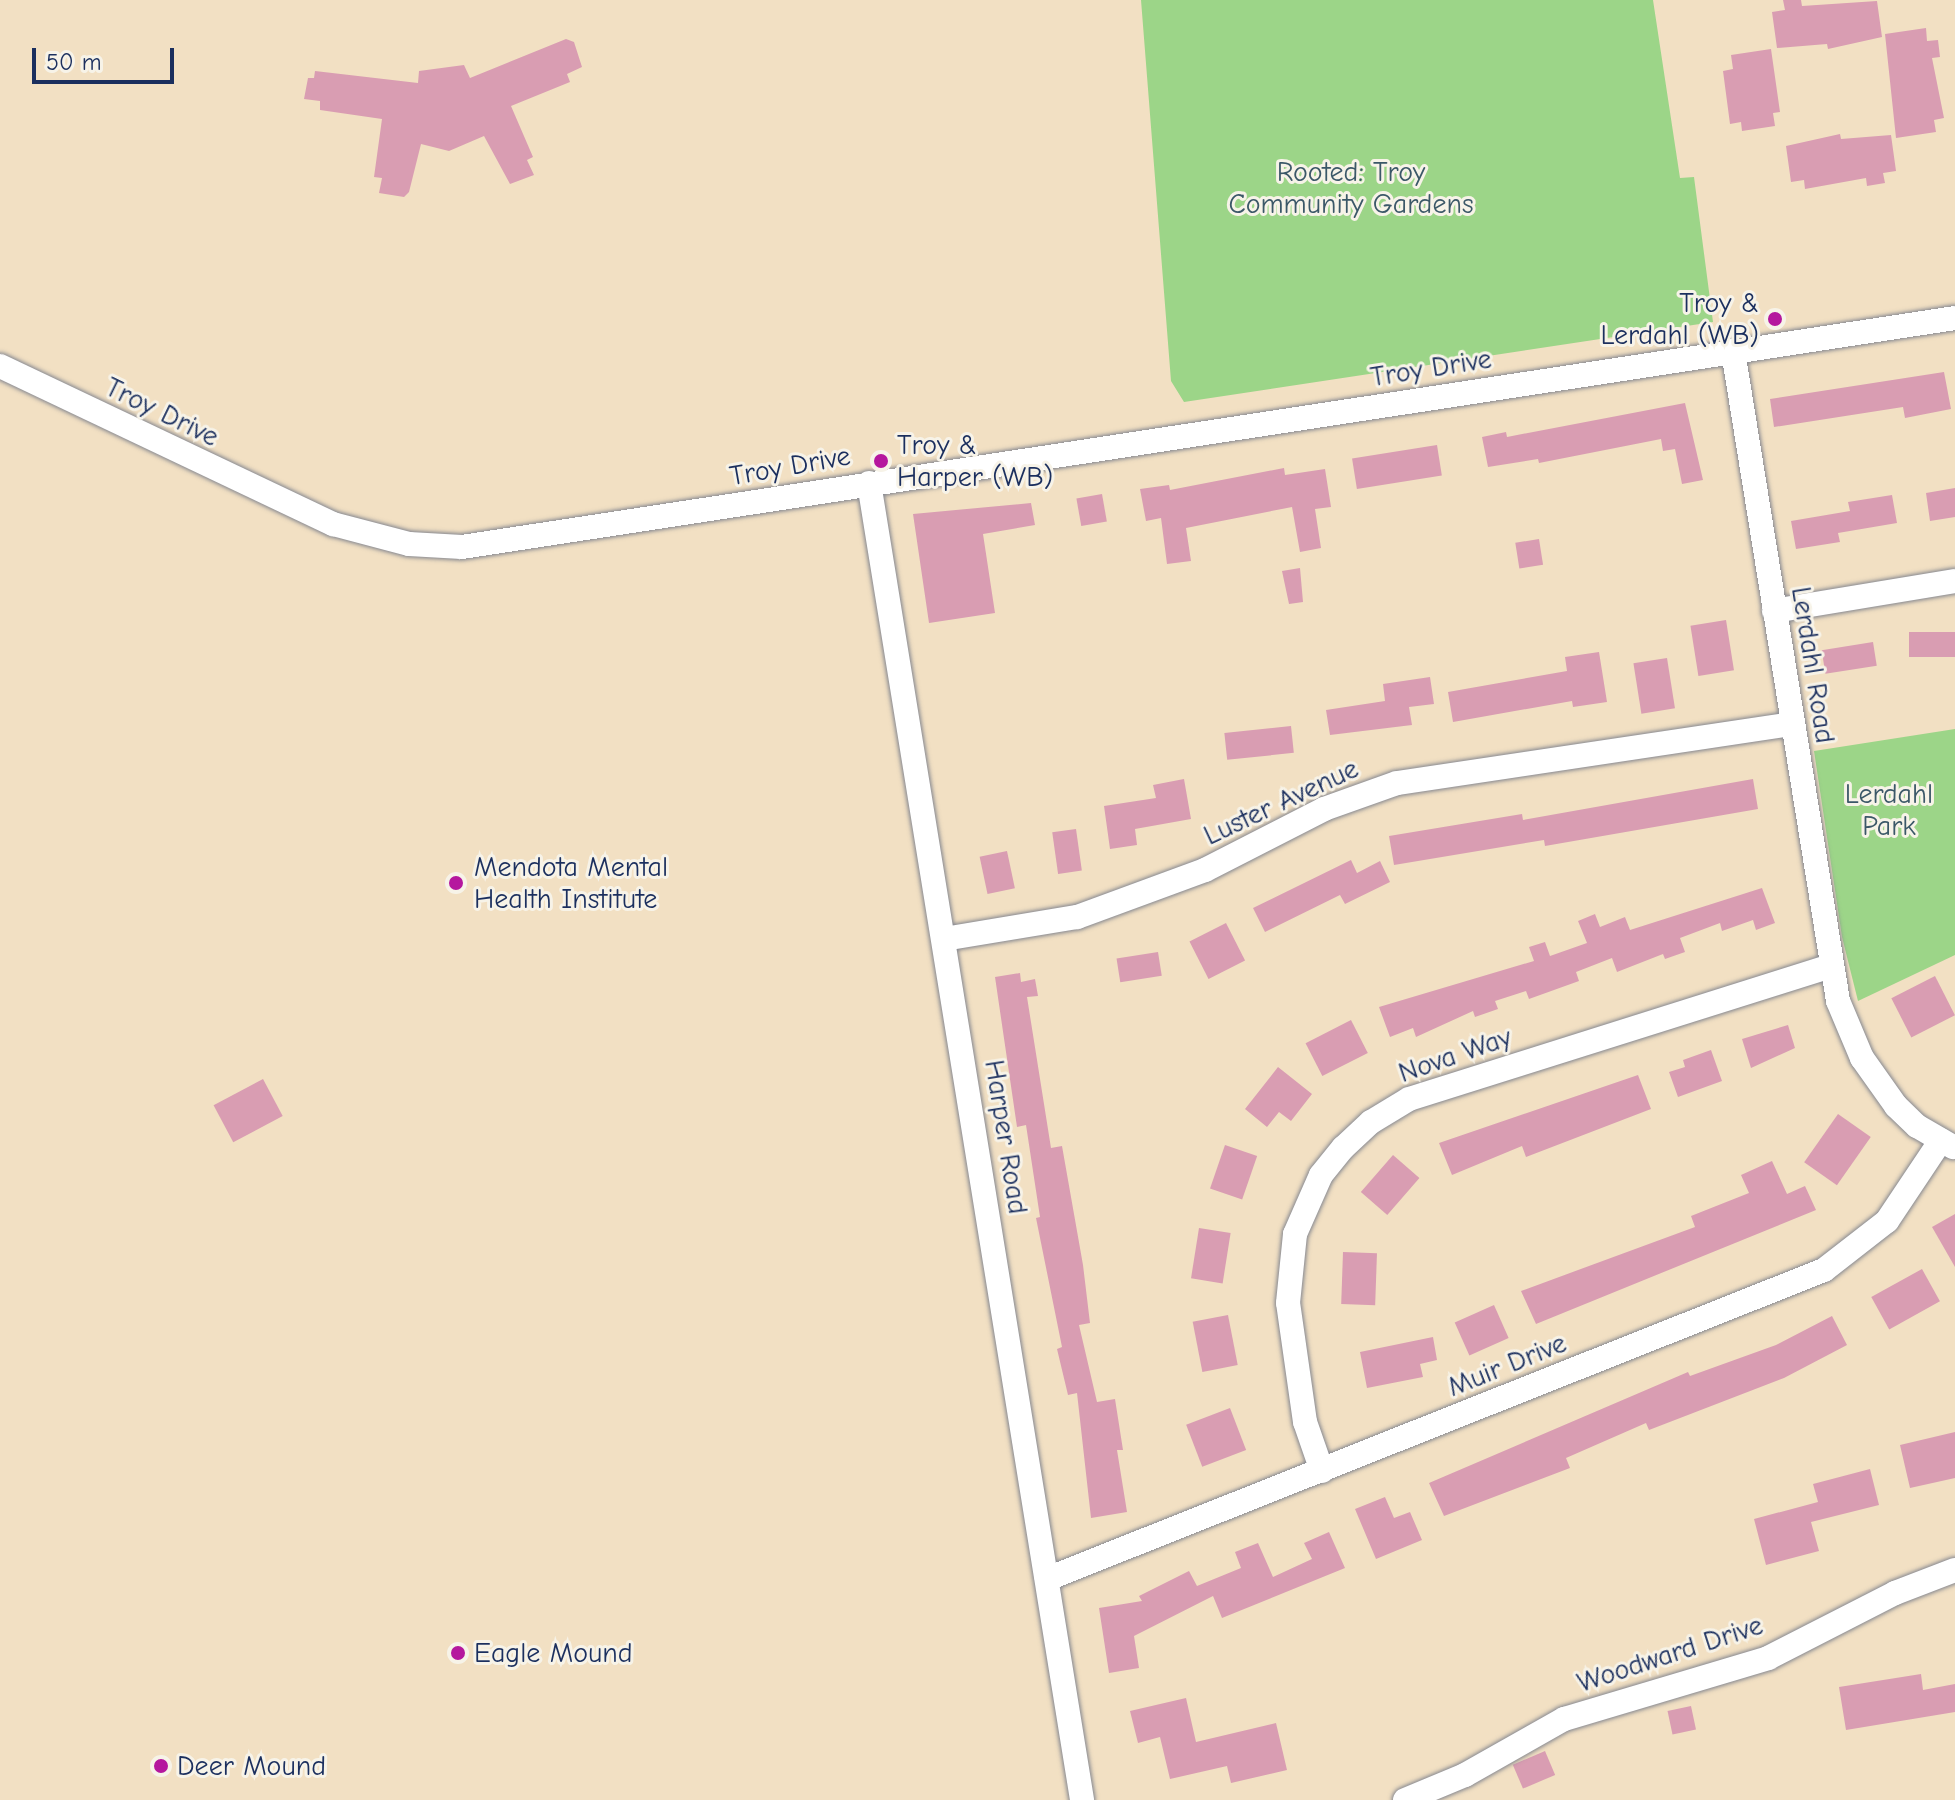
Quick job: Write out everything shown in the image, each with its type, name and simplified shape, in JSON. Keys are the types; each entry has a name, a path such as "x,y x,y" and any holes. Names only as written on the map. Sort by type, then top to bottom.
{"street":[{"name":"Troy Drive","path":"0,366 266,496 333,524 422,546 542,538 869,483 1955,318"},
{"name":"Lerdahl Road","path":"1733,351 1838,1001 1862,1058 1896,1106 1948,1144"},
{"name":"Harper Road","path":"869,483 1082,1800"},
{"path":"1774,611 1955,581"},
{"name":"Luster Avenue","path":"944,939 1077,917 1205,870 1324,809 1397,783 1792,724"},
{"name":"Nova Way","path":"1322,1471 1305,1422 1288,1303 1295,1234 1321,1175 1343,1148 1371,1122 1409,1099 1831,966"},
{"name":"Muir Drive","path":"1047,1579 1824,1270 1887,1221 1948,1144"},
{"name":"Woodward Drive","path":"1405,1800 1465,1775 1564,1719 1768,1658 1895,1593 1955,1570"}],"green space":[{"name":"Rooted: Troy Community Gardens","path":"1141,0 1653,0 1680,178 1694,177 1713,322 1184,402 1171,381"},
{"name":"Lerdahl Park","path":"1955,729 1955,955 1858,1001 1842,937 1814,751"}],"building":[{"path":"1783,0 1801,0 1802,6 1877,1 1882,37 1828,49 1827,44 1777,48 1772,12 1785,10"},
{"path":"1926,28 1927,41 1938,40 1940,57 1932,58 1944,118 1934,120 1936,132 1896,138 1885,34"},
{"path":"566,39 574,42 582,67 567,74 570,82 511,106 533,157 527,160 534,175 510,184 484,136 449,151 421,144 409,192 404,197 379,193 382,178 374,177 382,119 320,110 320,101 304,99 308,78 314,78 315,71 418,83 419,71 464,65 470,78"},
{"path":"1771,49 1780,112 1773,113 1775,126 1742,131 1741,122 1730,124 1723,71 1733,69 1731,55"},
{"path":"1840,134 1841,139 1891,135 1896,171 1883,173 1885,183 1867,186 1866,178 1805,189 1804,180 1791,182 1786,146"},
{"path":"1944,372 1951,409 1905,418 1903,407 1774,427 1770,399"},
{"path":"1685,403 1703,480 1682,484 1675,449 1663,451 1661,439 1539,463 1538,459 1488,467 1482,437 1506,432 1507,437"},
{"path":"1437,445 1442,476 1357,489 1352,458"},
{"path":"1284,468 1285,475 1325,469 1331,507 1315,509 1321,548 1300,552 1292,507 1186,528 1191,561 1167,564 1161,518 1146,521 1140,489 1169,485 1170,490"},
{"path":"1955,488 1955,517 1930,521 1926,493"},
{"path":"1102,494 1107,522 1081,526 1076,499"},
{"path":"1892,495 1897,523 1838,533 1840,542 1796,549 1791,521 1850,511 1848,502"},
{"path":"1031,503 1035,525 983,534 995,613 929,623 913,514"},
{"path":"1539,539 1543,565 1519,568 1515,543"},
{"path":"1300,568 1303,602 1289,604 1282,571"},
{"path":"1726,620 1734,670 1698,676 1690,626"},
{"path":"1909,632 1955,632 1955,657 1909,657"},
{"path":"1873,642 1877,666 1825,674 1822,650"},
{"path":"1599,652 1607,702 1573,707 1572,701 1453,722 1448,692 1567,671 1565,657"},
{"path":"1667,658 1675,708 1641,714 1633,663"},
{"path":"1430,677 1434,704 1409,707 1412,725 1330,735 1326,710 1385,701 1383,684"},
{"path":"1291,726 1294,753 1227,760 1224,733"},
{"path":"1184,779 1191,819 1135,829 1137,845 1110,849 1104,806 1156,798 1153,785"},
{"path":"1753,779 1758,809 1545,846 1544,840 1394,865 1389,836 1522,814 1523,820"},
{"path":"1076,829 1082,871 1058,874 1052,832"},
{"path":"1007,851 1015,888 988,894 980,857"},
{"path":"1351,860 1357,873 1380,861 1390,882 1345,904 1340,895 1265,932 1253,908"},
{"path":"1762,888 1775,923 1756,930 1753,920 1722,931 1720,923 1680,938 1685,952 1665,959 1663,954 1617,972 1612,958 1576,972 1579,981 1529,999 1526,991 1495,1001 1498,1009 1475,1017 1473,1011 1416,1037 1413,1028 1390,1037 1379,1007 1534,961 1529,947 1545,942 1550,956 1587,943 1578,921 1595,914 1600,927 1625,917 1630,930"},
{"path":"1226,923 1245,960 1209,979 1189,942"},
{"path":"1158,952 1162,976 1120,982 1117,959"},
{"path":"1020,973 1021,982 1035,979 1038,996 1027,997 1051,1148 1062,1146 1083,1265 1090,1323 1079,1325 1097,1402 1115,1399 1123,1450 1117,1450 1127,1512 1091,1518 1077,1393 1068,1395 1057,1349 1062,1347 1036,1218 1040,1217 1026,1125 1017,1127 995,977"},
{"path":"1935,976 1955,1015 1911,1037 1891,998"},
{"path":"1351,1020 1368,1053 1322,1076 1306,1043"},
{"path":"1788,1025 1795,1048 1751,1068 1742,1039"},
{"path":"1711,1050 1722,1081 1678,1097 1669,1072 1685,1067 1683,1060"},
{"path":"1278,1067 1312,1094 1291,1121 1279,1112 1267,1127 1245,1109"},
{"path":"1638,1075 1651,1109 1526,1157 1522,1146 1452,1175 1439,1143"},
{"path":"263,1079 283,1116 233,1142 214,1105"},
{"path":"1838,1114 1871,1137 1837,1185 1804,1162"},
{"path":"1225,1145 1257,1156 1242,1200 1210,1188"},
{"path":"1393,1155 1419,1178 1387,1215 1361,1192"},
{"path":"1772,1161 1787,1194 1805,1186 1816,1210 1536,1324 1521,1291 1695,1227 1691,1216 1749,1193 1741,1175"},
{"path":"1955,1214 1955,1267 1932,1227"},
{"path":"1199,1228 1231,1233 1223,1283 1191,1278"},
{"path":"1343,1252 1377,1253 1375,1305 1341,1304"},
{"path":"1922,1269 1940,1301 1889,1329 1871,1297"},
{"path":"1494,1305 1509,1338 1469,1355 1455,1322"},
{"path":"1228,1315 1238,1365 1202,1372 1193,1322"},
{"path":"1832,1316 1847,1345 1784,1378 1649,1430 1646,1423 1566,1458 1570,1468 1444,1516 1429,1483 1688,1372 1690,1376 1776,1345"},
{"path":"1433,1337 1437,1360 1420,1364 1423,1377 1367,1388 1360,1352"},
{"path":"1230,1408 1246,1450 1202,1467 1186,1425"},
{"path":"1955,1432 1955,1478 1910,1488 1900,1445"},
{"path":"1870,1469 1879,1505 1811,1522 1819,1551 1766,1565 1754,1519 1818,1502 1813,1484"},
{"path":"1385,1497 1394,1518 1410,1512 1422,1540 1376,1559 1355,1509"},
{"path":"1329,1532 1345,1568 1222,1618 1213,1596 1134,1636 1139,1668 1109,1673 1099,1608 1142,1601 1139,1596 1189,1571 1197,1586 1241,1568 1235,1552 1258,1543 1273,1577 1312,1559 1304,1543"},
{"path":"1921,1674 1923,1690 1955,1684 1955,1712 1846,1730 1839,1687"},
{"path":"1186,1698 1196,1742 1276,1723 1287,1770 1231,1783 1227,1766 1170,1779 1160,1737 1138,1743 1130,1711"},
{"path":"1691,1706 1696,1729 1673,1734 1668,1711"},
{"path":"1545,1751 1555,1775 1523,1789 1513,1765"}],"place":[{"name":"Troy & Lerdahl (WB)","path":"1775,319"},
{"name":"Troy & Harper (WB)","path":"881,461"},
{"name":"Mendota Mental Health Institute","path":"456,883"},
{"name":"Eagle Mound","path":"458,1653"},
{"name":"Deer Mound","path":"161,1766"}]}
